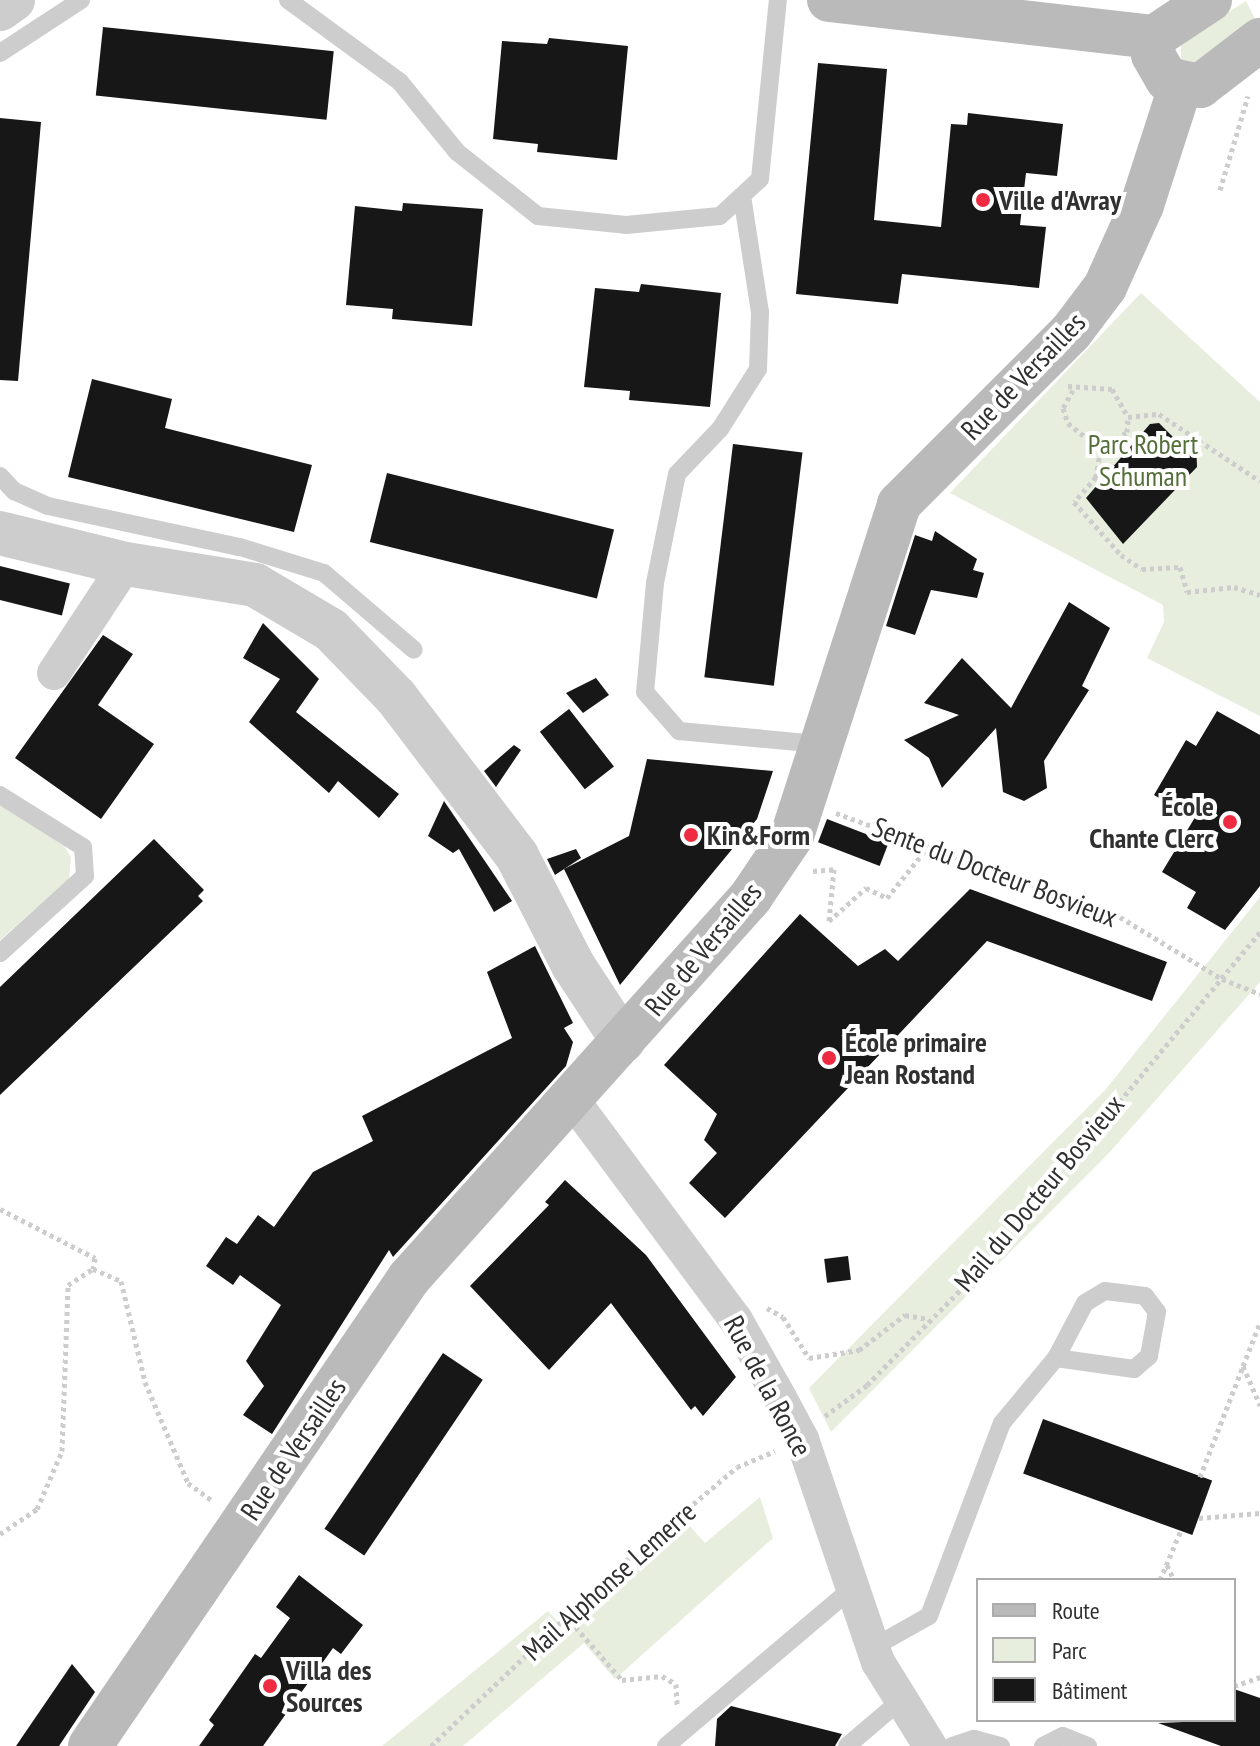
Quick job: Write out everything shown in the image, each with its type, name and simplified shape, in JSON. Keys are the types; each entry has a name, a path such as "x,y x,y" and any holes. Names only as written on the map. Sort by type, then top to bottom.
{"main road":[{"path":"829,0 1154,37 1210,0"},
{"path":"1154,37 1159,70 1180,87 1200,86 1260,40"},
{"name":"Rue de Versailles","path":"90,1746 409,1278 623,1041 765,876 792,836 899,504 1071,332 1113,274 1180,87"}],"street":[{"path":"0,9 13,0"},
{"path":"0,533 126,564 255,585 331,630 396,697 517,856 573,965 623,1041"},
{"path":"54,673 126,564"},
{"name":"Rue de la Ronce","path":"571,1098 736,1320 802,1439 849,1591 872,1648 930,1746"}],"lane":[{"path":"0,53 81,0"},
{"path":"288,0 400,82 457,152 538,216 626,225 720,216 760,179 778,0"},
{"path":"742,196 760,312 758,369 720,429 677,474 655,583 645,692 679,731 820,744"},
{"path":"0,476 14,491 48,506 240,547 324,573 414,650"},
{"path":"0,795 83,847 85,876 0,953"},
{"path":"872,1648 929,1616 1002,1423 1056,1358 1085,1303 1105,1291 1145,1296 1157,1312 1149,1356 1134,1369 1056,1358"},
{"path":"666,1746 849,1591"},
{"path":"847,1746 901,1700"},
{"path":"1043,1746 1063,1736 1088,1746"},
{"path":"952,1746 974,1739 1001,1746"}],"path":[{"path":"1220,190 1249,93"},
{"path":"1040,362 1073,390"},
{"path":"1093,384 1112,389 1128,417 1127,432 1102,442 1089,440 1068,423 1063,408 1073,390 1093,384"},
{"path":"1128,417 1159,414 1260,481"},
{"path":"1102,442 1096,477 1074,502 1121,555 1142,569 1180,567 1187,592 1234,587 1260,595"},
{"name":"Sente du Docteur Bosvieux","path":"803,800 1120,917 1222,979 1260,994"},
{"path":"765,876 834,869 829,921 866,888 887,898 928,847"},
{"name":"Mail du Docteur Bosvieux","path":"802,1439 867,1385 928,1319 982,1268 1222,979 1248,941 1260,932"},
{"path":"1248,941 1260,943"},
{"path":"0,1209 95,1258 93,1269 68,1285 62,1451 37,1509 0,1534"},
{"path":"93,1269 121,1281 145,1382 188,1483"},
{"path":"736,1320 763,1306 783,1317 809,1358 859,1350 905,1315 928,1319"},
{"path":"1200,1477 1260,1323"},
{"path":"1243,1366 1260,1405"},
{"name":"Mail Alphonse Lemerre","path":"431,1746 565,1615 737,1467 802,1439"},
{"path":"1199,1518 1260,1513"},
{"path":"1161,1578 1181,1530"},
{"path":"1167,1565 1173,1578"},
{"path":"565,1615 622,1680 662,1676 676,1684 677,1708 692,1725"},
{"path":"1236,1685 1260,1677"}],"green space":[{"path":"1246,1 1255,19 1194,65 1181,61 1181,42"},
{"name":"Parc Robert Schuman","path":"1141,293 1260,402 1260,716 1147,658 1164,622 1163,605 950,493"},
{"path":"0,804 60,840 71,857 69,879 0,940"},
{"path":"1260,897 1260,982 1108,1154 831,1432 809,1388 1106,1089"},
{"path":"760,1497 773,1538 615,1679 584,1643 463,1746 382,1746 548,1611 565,1630 688,1524 705,1543"}],"building":[{"path":"103,27 334,51 327,120 96,96"},
{"path":"549,38 628,46 617,160 537,152 538,144 493,139 502,41 547,44"},
{"path":"818,63 887,69 874,220 941,227 951,124 967,125 968,113 1063,124 1057,176 1026,173 1020,225 1046,227 1039,288 902,274 898,304 796,294"},
{"path":"0,118 41,122 18,381 0,380"},
{"path":"403,203 483,209 472,326 392,319 393,309 346,305 355,206 402,211"},
{"path":"641,284 721,293 710,407 629,400 630,391 584,387 595,288 639,292"},
{"path":"92,379 172,399 165,428 312,465 294,532 68,477"},
{"path":"1159,423 1182,446 1196,440 1197,467 1123,544 1086,498 1150,424"},
{"path":"733,444 802,453 774,686 704,677"},
{"path":"387,473 614,530 597,599 370,542"},
{"path":"935,531 977,559 973,570 984,573 977,598 931,590 915,635 886,626 915,535 932,541"},
{"path":"0,566 70,583 62,615 0,600"},
{"path":"1069,602 1110,628 1082,686 1089,690 1044,761 1047,788 1024,801 1003,792 996,728 942,788 929,758 904,740 959,715 924,703 962,658 1011,708"},
{"path":"263,623 319,679 296,712 399,794 379,818 338,781 329,793 249,722 280,679 243,658"},
{"path":"103,635 133,654 98,705 154,744 101,819 15,758"},
{"path":"596,678 609,695 583,713 566,693"},
{"path":"569,709 614,767 585,789 540,732"},
{"name":"École Chante Clerc","path":"1217,711 1260,735 1260,886 1225,930 1187,908 1196,892 1162,872 1194,819 1154,795 1186,740 1196,746"},
{"path":"514,745 521,750 496,787 484,771"},
{"path":"647,759 773,771 757,819 620,985 564,869 629,836"},
{"path":"444,801 512,901 494,912 459,849 453,853 428,836"},
{"path":"827,819 889,843 880,866 818,842"},
{"path":"154,839 204,890 198,896 203,901 0,1095 0,987"},
{"path":"576,849 581,858 555,875 547,859"},
{"name":"École primaire Jean Rostand","path":"970,889 1167,962 1152,1001 987,941 725,1218 689,1183 717,1153 704,1140 717,1114 664,1065 800,914 858,966 885,949 898,961"},
{"path":"535,946 573,1023 564,1028 573,1042 566,1066 393,1257 389,1250 272,1434 243,1415 264,1386 246,1361 281,1305 240,1275 233,1285 206,1266 226,1237 237,1244 258,1215 274,1227 313,1172 373,1141 362,1116 512,1038 487,972"},
{"path":"565,1180 646,1255 736,1377 703,1416 695,1406 691,1410 611,1303 549,1370 470,1286 549,1205 545,1202"},
{"path":"848,1256 851,1280 827,1283 824,1259"},
{"path":"443,1353 483,1380 364,1556 324,1529"},
{"path":"1043,1419 1212,1481 1192,1535 1023,1474"},
{"name":"Villa des Sources","path":"299,1575 363,1625 341,1654 333,1648 263,1746 199,1746 214,1725 209,1720 255,1654 261,1658 290,1618 276,1607"},
{"path":"72,1664 95,1692 59,1746 16,1746"},
{"path":"1236,1690 1260,1698 1260,1746 1221,1746 1158,1723 1236,1722"},
{"path":"731,1706 842,1734 835,1746 715,1746 717,1719"}],"place":[{"name":"Ville d'Avray","path":"983,200"},
{"name":"École Chante Clerc","path":"1230,822"},
{"name":"Kin&Form","path":"691,835"},
{"name":"École primaire Jean Rostand","path":"829,1058"},
{"name":"Villa des Sources","path":"270,1686"}]}
